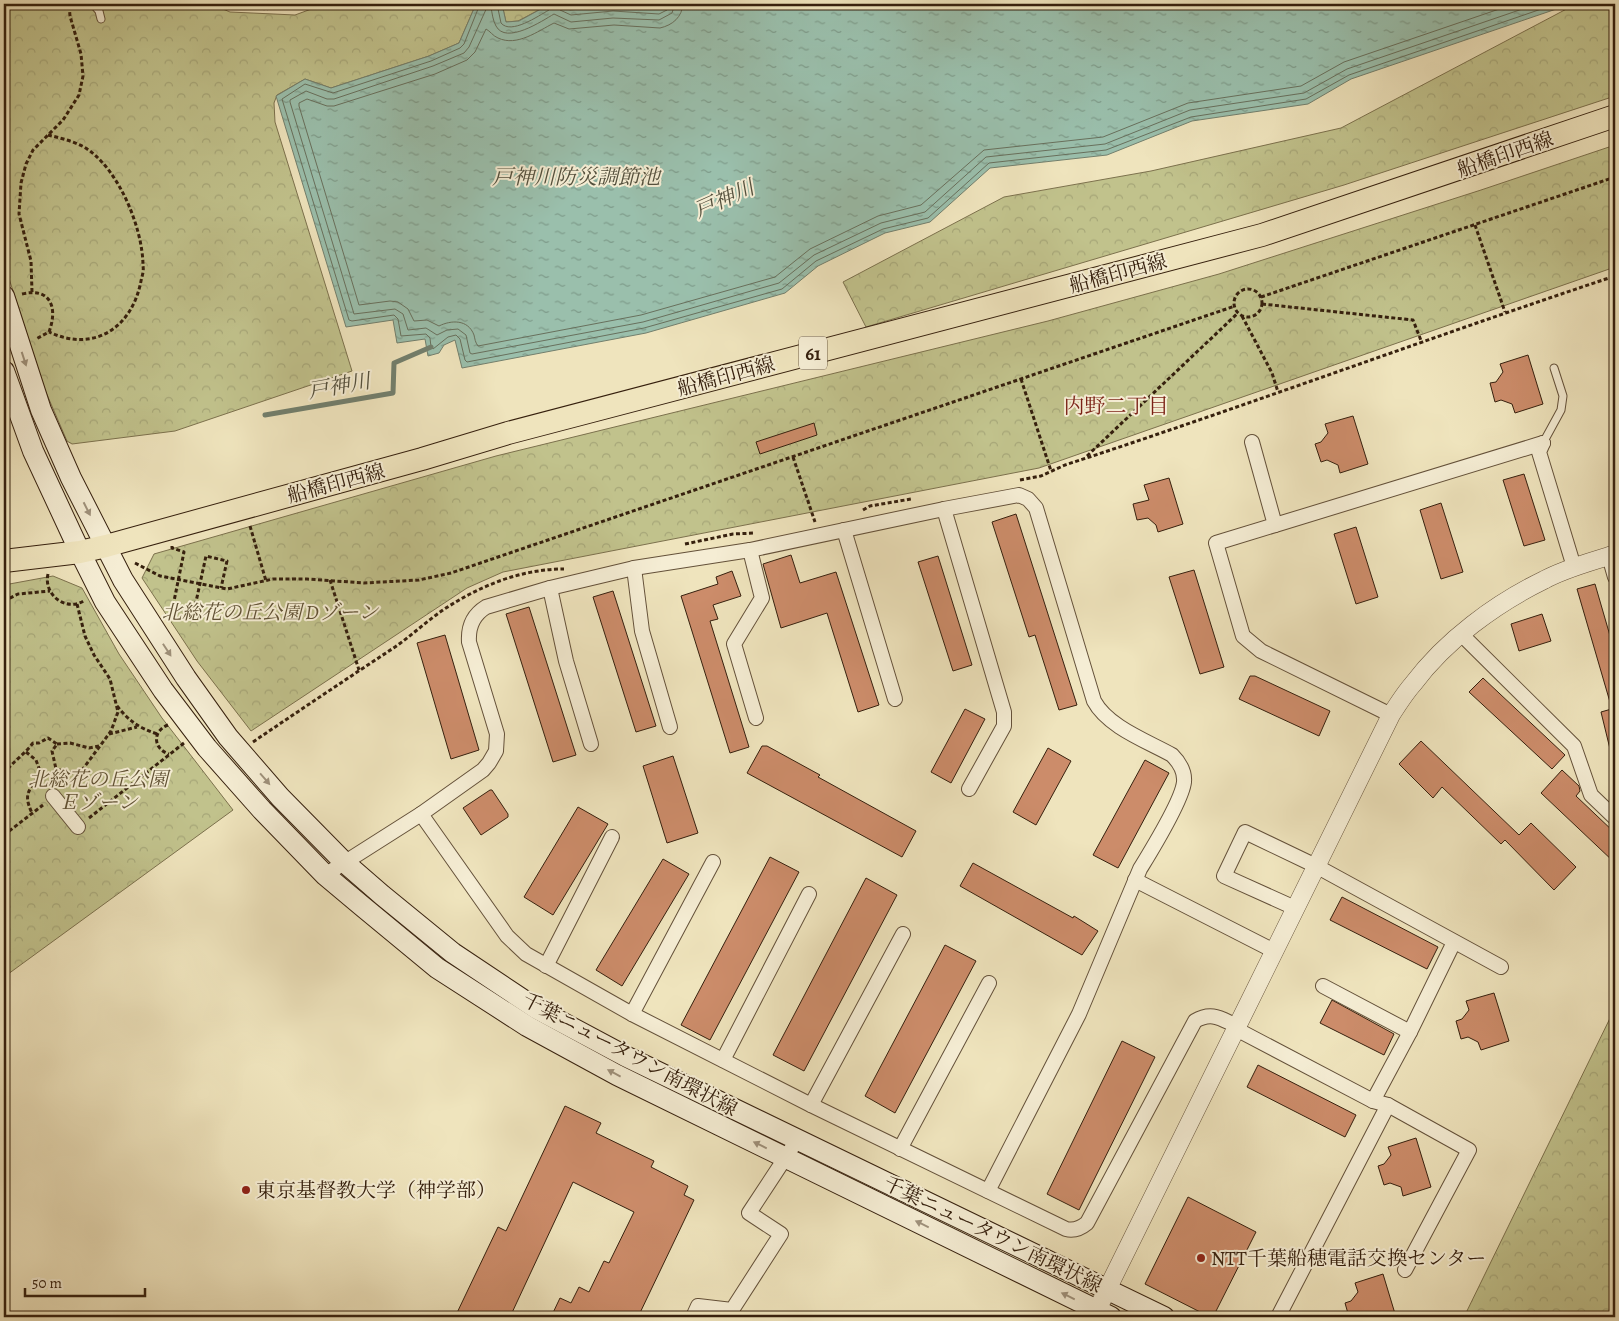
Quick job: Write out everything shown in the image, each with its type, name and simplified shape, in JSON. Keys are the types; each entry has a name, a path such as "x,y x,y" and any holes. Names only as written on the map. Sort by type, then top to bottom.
{"main road":[{"name":"船橋印西線","path":"4,561 80,552 106,546 422,459 508,433 1262,235 1615,116"},
{"name":"千葉ニュータウン南環状線","path":"11,295 41,410 71,478 122,580 186,678 228,737 280,797 344,862 453,953 537,1009 625,1056 1164,1317"},
{"name":"千葉ニュータウン南環状線","path":"4,371 33,451 105,602 163,690 201,740 262,810 325,875 437,968 527,1026 616,1075 1104,1314"}],"street":[{"path":"1252,442 1275,525"},
{"path":"1391,715 1261,651 1243,636 1216,543 1543,443"},
{"path":"1543,443 1539,452 1574,567"},
{"path":"325,875 422,814 483,770 489,763 496,751 497,734 469,642 469,628 472,620 486,607 550,588 634,568 750,550 1019,495 1028,499 1036,508 1094,702 1114,723 1172,754 1182,770 1184,781 1182,792 1135,880 1079,1014 988,1191"},
{"path":"944,509 1004,712 1004,726 969,789"},
{"path":"844,530 895,698"},
{"path":"750,550 762,598 734,644 756,718"},
{"path":"1104,1314 1108,1290 1391,715 1414,683 1461,634 1518,594 1574,567 1612,555 1615,577"},
{"path":"634,568 642,631 670,728"},
{"path":"550,588 566,661 590,744"},
{"path":"1461,634 1574,746 1591,795 1615,818"},
{"path":"54,796 78,827"},
{"path":"422,814 507,936 526,954 632,1014 811,1105 1066,1229 1072,1230 1082,1227 1087,1223 1195,1021 1204,1016 1212,1016 1373,1101 1388,1105 1470,1150 1405,1270"},
{"path":"1295,908 1224,876 1245,832 1316,866 1501,967"},
{"path":"546,966 612,838"},
{"path":"632,1014 713,862"},
{"path":"1135,880 1274,951"},
{"path":"723,1060 809,894"},
{"path":"811,1105 903,934"},
{"path":"1373,1101 1410,1032 1454,942"},
{"path":"900,1149 989,983"},
{"path":"1323,986 1410,1032"},
{"path":"1278,1317 1388,1105"},
{"path":"693,1317 698,1306 732,1310 781,1234 749,1213 797,1140"}],"lane":[{"path":"93,4 99,11 101,18"},
{"path":"1543,443 1561,410 1563,396 1554,368"}],"path":[{"path":"32,292 31,261 19,214 21,184 26,164 33,150 63,120 79,95 83,76 81,54 69,4"},
{"path":"235,4 266,8 287,4"},
{"path":"48,135 66,139 84,147 101,161 129,205 138,234 144,267 134,306 126,319 107,333 79,340 60,337 49,332"},
{"path":"1261,297 1615,177"},
{"path":"1474,225 1505,312"},
{"path":"1012,482 1041,476 1085,458 1505,312 1615,276"},
{"path":"1240,314 1245,316 1254,315 1261,309 1261,297 1253,290 1244,289 1236,295 1235,306 1272,373 1278,392"},
{"path":"11,295 32,292 42,294 49,300 53,308 54,319 49,332 33,340"},
{"path":"1262,304 1413,320 1422,342"},
{"path":"135,563 160,576 221,588 266,581 307,579 364,583 419,580 451,573 1235,306"},
{"path":"1085,458 1240,314"},
{"path":"1021,379 1051,472"},
{"path":"793,456 815,522"},
{"path":"856,514 870,506 917,498"},
{"path":"805,524 823,520"},
{"path":"249,523 266,581"},
{"path":"684,544 733,534 757,533"},
{"path":"171,545 172,548 184,552 173,606 194,611 206,556 226,561 221,588"},
{"path":"251,742 412,635 442,611 470,593 494,582 517,576 551,569 567,569"},
{"path":"48,573 46,579 50,591 58,600 66,604 77,604 89,596"},
{"path":"330,580 359,670"},
{"path":"4,601 18,594 50,591"},
{"path":"57,744 52,751 56,769 73,773 77,777 109,734 118,712 110,679 94,654 86,636 77,604"},
{"path":"117,705 126,717 138,727 157,734"},
{"path":"169,754 161,751 158,747 157,734 165,726 173,725"},
{"path":"109,734 138,727"},
{"path":"4,774 33,743 39,743 48,738 57,744 70,743 89,748 100,746"},
{"path":"78,827 186,741"},
{"path":"26,752 36,760 40,771 28,793 27,803 32,813"}],"green space":[{"path":"4,4 211,4 230,12 295,15 325,4 476,4 459,43 429,56 331,88 305,79 277,95 274,103 275,122 352,371 175,431 72,444 67,441 45,390 4,263"},
{"path":"502,4 550,4 518,21 506,22"},
{"path":"559,4 668,4 658,9 613,6 570,10"},
{"path":"1576,4 1615,4 1615,96 1344,185 866,327 843,282 1004,197 1151,171 1341,128"},
{"name":"北総花の丘公園 Dゾーン","path":"1615,145 1615,267 1039,468 503,572 467,588 251,731 197,661 142,578 154,554 496,456 1048,321 1219,274"},
{"name":"北総花の丘公園 Ｅゾーン","path":"53,576 82,588 119,654 162,718 233,810 4,977 4,585"},
{"path":"1615,1008 1615,1317 1464,1317"}],"water":[{"name":"戸神川防災調節池","path":"476,4 502,4 506,22 519,21 550,4 559,4 570,10 613,6 658,9 668,4 1571,4 1351,79 1308,104 1192,121 1107,155 990,168 930,222 885,233 818,266 785,293 646,333 462,368 455,340 444,345 439,353 428,356 425,339 397,343 393,320 346,327 276,96 305,79 331,88 429,56 459,43"}],"building":[{"path":"1528,355 1543,404 1515,413 1512,404 1501,400 1495,402 1490,383 1496,382 1503,372 1500,364"},
{"path":"1353,416 1368,464 1340,473 1338,465 1327,460 1321,462 1315,444 1321,442 1328,433 1325,424"},
{"path":"814,423 817,435 760,454 756,442"},
{"path":"1524,474 1545,540 1524,546 1503,480"},
{"path":"1169,478 1183,524 1158,532 1156,525 1148,518 1137,520 1133,504 1149,500 1144,485"},
{"path":"1441,503 1463,572 1441,579 1420,510"},
{"path":"1016,514 1077,705 1059,710 1035,635 1029,637 992,522"},
{"path":"1356,527 1378,597 1356,604 1334,534"},
{"path":"791,555 800,583 836,572 879,705 858,712 827,613 781,628 763,564"},
{"path":"938,556 972,665 953,671 918,562"},
{"path":"1194,570 1224,667 1200,674 1169,577"},
{"path":"732,571 741,596 713,605 718,619 710,621 749,747 730,753 681,596 718,584 716,577"},
{"path":"1595,584 1615,653 1615,708 1612,709 1577,589"},
{"path":"613,591 656,726 636,732 593,597"},
{"path":"529,607 576,755 553,762 506,614"},
{"path":"1542,614 1551,641 1519,651 1511,624"},
{"path":"445,635 479,750 451,759 417,643"},
{"path":"1250,676 1255,676 1330,711 1319,736 1239,699"},
{"path":"1483,678 1565,755 1552,769 1469,692"},
{"path":"1615,708 1615,748 1610,749 1601,712"},
{"path":"965,709 985,719 951,783 931,772"},
{"path":"1421,741 1519,835 1531,823 1576,867 1554,890 1505,840 1501,844 1442,787 1433,798 1399,764"},
{"path":"762,746 767,746 820,775 818,777 916,831 902,857 747,773"},
{"path":"1048,748 1071,761 1036,825 1013,812"},
{"path":"673,756 698,833 667,843 643,766"},
{"path":"1145,760 1169,773 1118,868 1093,855"},
{"path":"1562,770 1579,786 1580,791 1576,796 1615,833 1615,863 1541,793"},
{"path":"492,790 508,814 508,817 481,835 463,808"},
{"path":"578,807 608,824 553,915 524,897"},
{"path":"770,857 799,872 710,1040 681,1025"},
{"path":"663,859 689,874 622,986 596,970"},
{"path":"973,863 1073,918 1074,916 1098,931 1082,955 960,886"},
{"path":"866,878 897,895 804,1071 773,1055"},
{"path":"1342,897 1438,947 1427,969 1330,920"},
{"path":"945,945 976,961 895,1113 865,1096"},
{"path":"1494,993 1509,1041 1481,1050 1478,1042 1468,1037 1461,1039 1456,1021 1462,1019 1469,1010 1466,1001"},
{"path":"1332,1000 1394,1034 1384,1055 1320,1023"},
{"path":"1122,1041 1155,1057 1079,1210 1047,1194"},
{"path":"1258,1065 1356,1115 1345,1137 1247,1087"},
{"path":"565,1106 601,1123 596,1133 654,1161 651,1167 688,1186 684,1195 694,1200 638,1317 551,1317 560,1298 571,1303 579,1287 589,1292 604,1261 609,1263 634,1212 573,1182 510,1317 455,1317 498,1227 506,1231"},
{"path":"1416,1138 1431,1187 1403,1196 1401,1187 1390,1183 1384,1185 1378,1166 1384,1164 1391,1155 1388,1147"},
{"name":"NTT千葉船穂電話交換センター","path":"1188,1197 1256,1232 1213,1317 1145,1284"},
{"path":"1383,1274 1396,1317 1349,1317 1345,1303 1351,1301 1358,1292 1355,1283"}],"waterway":[{"name":"戸神川","path":"265,415 393,393 394,363 431,347"}],"place":[{"name":"東京基督教大学（神学部）","path":"246,1190"},
{"name":"NTT千葉船穂電話交換センター","path":"1201,1258"}],"district":[{"name":"内野二丁目","path":"1116,406"}]}
